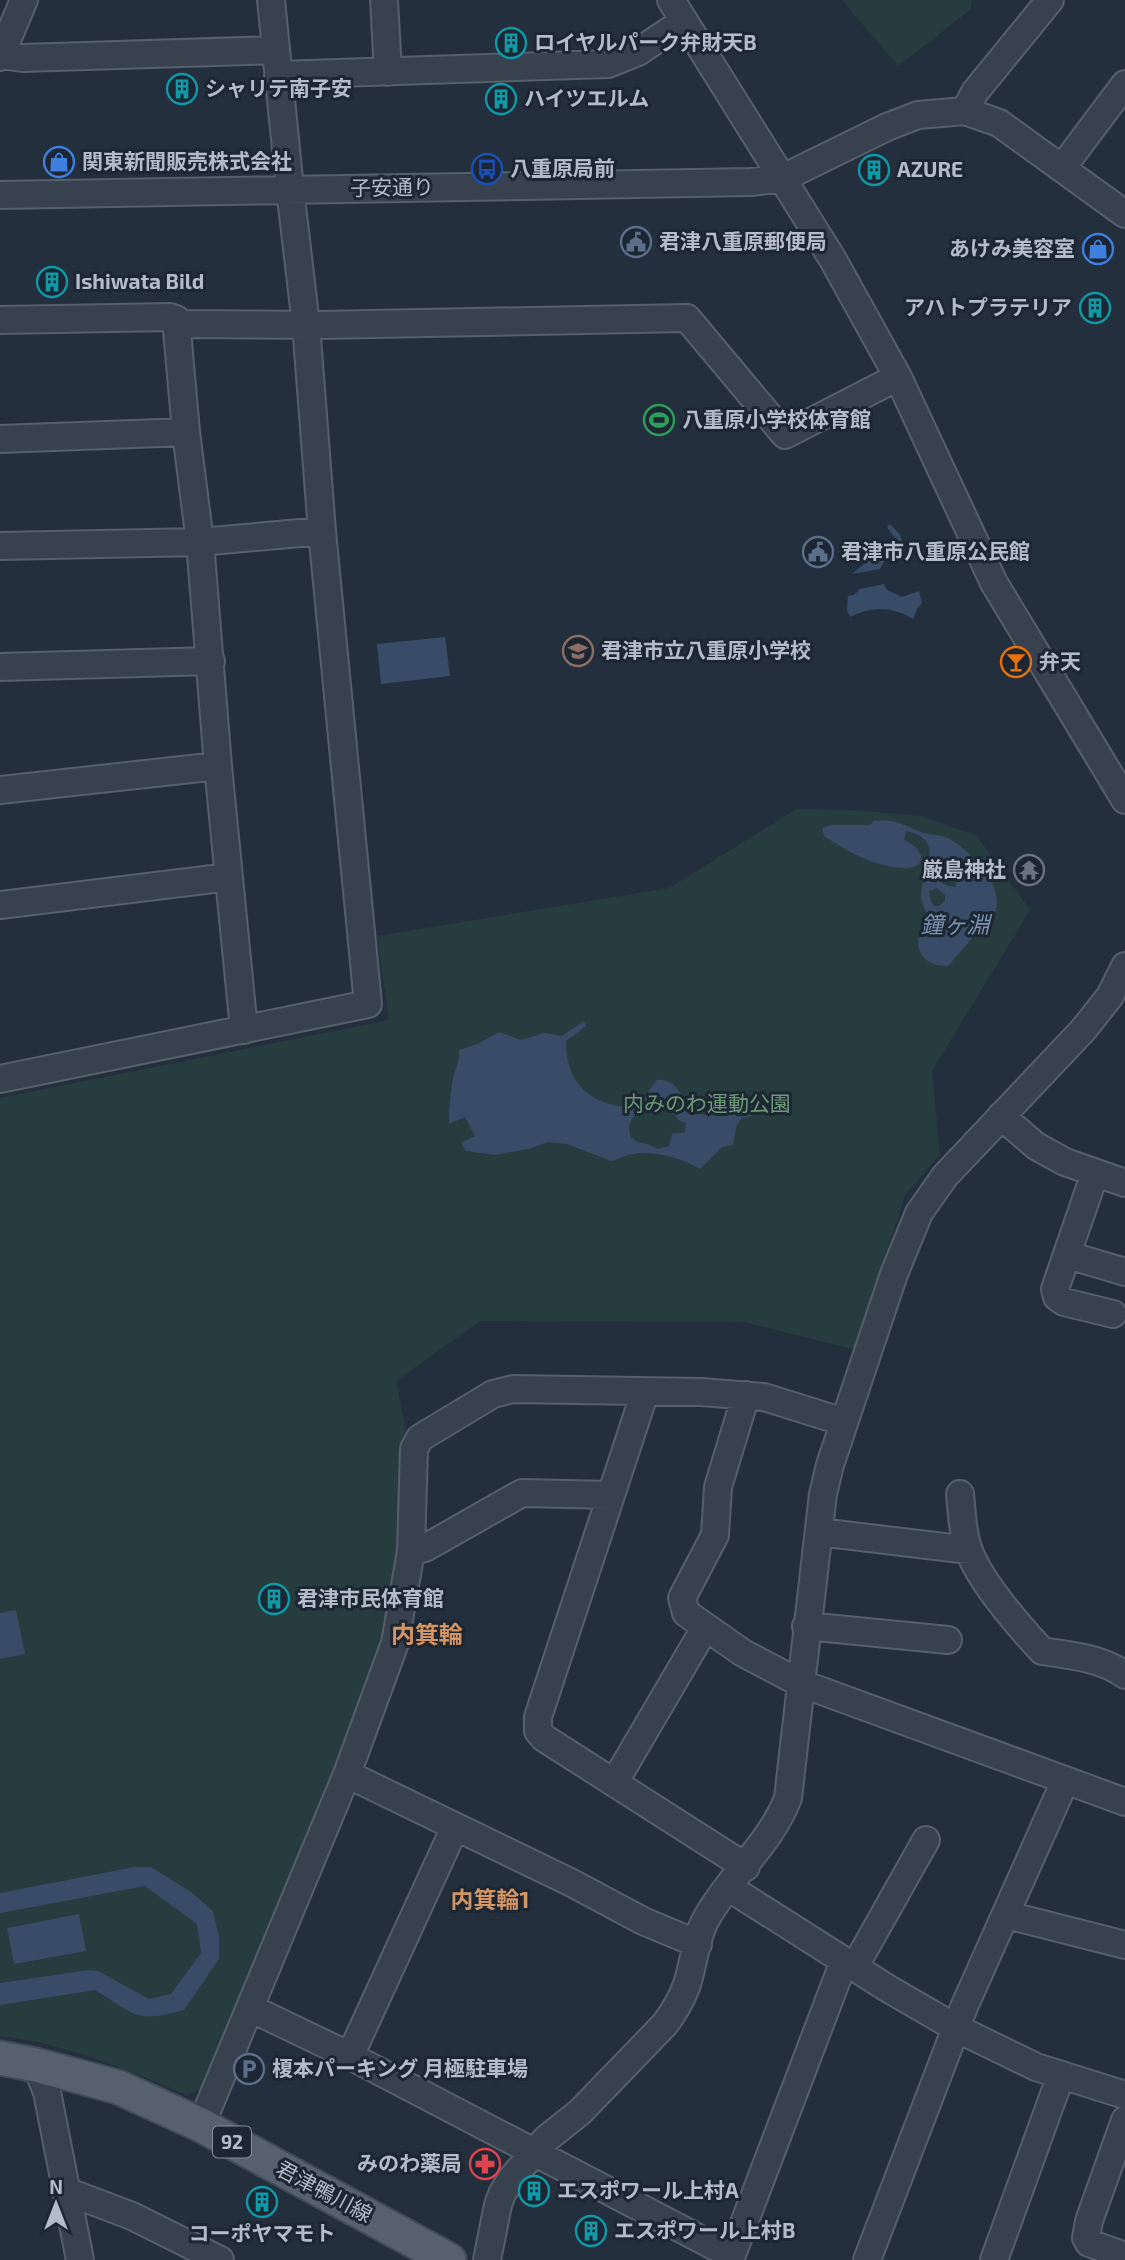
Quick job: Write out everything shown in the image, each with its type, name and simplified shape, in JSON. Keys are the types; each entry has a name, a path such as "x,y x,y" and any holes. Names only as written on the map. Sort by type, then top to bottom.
{"main road":[{"name":"君津鴨川線","path":"0,2058 118,2087 201,2125 449,2260"}],"street":[{"path":"24,0 0,56 277,63 388,72 608,64 638,52 678,10 832,258 898,377 993,583 1119,790"},
{"path":"0,1079 368,1004 322,531 306,325 271,0"},
{"path":"1050,0 975,92 965,111 999,124 1125,214"},
{"path":"388,72 392,3"},
{"path":"1062,168 1125,84"},
{"name":"子安通り","path":"0,195 751,182 783,178 887,127 918,115 965,111"},
{"path":"0,320 170,317 176,319 178,324 244,1030"},
{"path":"178,324 306,325 687,318 785,435 898,377"},
{"path":"0,439 186,432"},
{"path":"0,546 200,542 322,531"},
{"path":"0,667 211,661"},
{"path":"1119,790 1125,755"},
{"path":"0,790 218,766"},
{"path":"0,905 229,877"},
{"path":"487,2260 502,2194 545,2139 580,2112 665,2024 676,2009 686,1987 705,1921 728,1886 768,1839 788,1798 806,1626 827,1475 894,1274 919,1213 944,1176 1084,1029 1110,996 1125,966"},
{"path":"1002,1116 1036,1146 1065,1162 1125,1183"},
{"path":"1095,1173 1055,1289 1057,1297 1064,1302 1113,1314"},
{"path":"1068,1255 1125,1272"},
{"path":"201,2125 347,1774 395,1643 411,1551 414,1449 420,1438 493,1394 513,1389 746,1395 764,1397 844,1422"},
{"path":"645,1392 538,1717 538,1731 544,1738 746,1867"},
{"path":"746,1395 718,1487 715,1535 682,1598 686,1613 743,1653 800,1683 1125,1802"},
{"path":"411,1551 425,1548 522,1493 611,1494"},
{"path":"960,1494 963,1531 968,1550 982,1575 1020,1627 1042,1651 1070,1655 1114,1667 1125,1675"},
{"path":"819,1532 968,1550"},
{"path":"806,1626 948,1640"},
{"path":"614,1783 705,1628"},
{"path":"347,1774 572,1883 643,1921 698,1944"},
{"path":"867,2260 956,2028 1065,1781"},
{"path":"349,2056 455,1827"},
{"path":"250,2008 534,2152 730,2258 849,1964 926,1840"},
{"path":"728,1886 849,1964 956,2028 1036,2067 1125,2095"},
{"path":"1007,1915 1125,1945"},
{"path":"36,2065 47,2092 80,2260"},
{"path":"994,2260 1061,2075"},
{"path":"1125,2120 1089,2221 1086,2238 1089,2243 1125,2256"},
{"path":"66,2191 132,2216 181,2250 220,2260"}],"green space":[{"path":"842,0 972,0 970,10 898,66"},
{"name":"内みのわ運動公園","path":"797,809 922,816 977,836 1030,910 932,1071 940,1155 905,1195 856,1350 745,1322 480,1321 396,1381 407,1436 406,1507 383,1637 359,1713 206,2087 187,2095 72,2051 0,2036 0,1098 389,1020 377,936 669,888"}],"water":[{"path":"890,524 900,535 905,550 888,554 880,569 852,574 895,538 887,527"},
{"path":"884,584 887,590 902,597 919,591 922,603 913,619 882,609 850,617 847,610 848,596 854,595 860,589"},
{"path":"445,637 450,676 381,684 377,644"},
{"name":"鐘ヶ淵","path":"874,821 894,822 948,838 975,859 990,879 997,900 996,911 948,966 926,960 918,946 918,939 931,927 921,896 929,857 926,841 919,835 906,831 904,840 921,854 920,863 910,868 891,867 842,847 824,836 822,828 831,825 870,825","holes":["939,862 948,863 955,871 956,887 942,883 932,873","937,888 945,895 945,901 934,906 929,891"]},
{"path":"584,1021 586,1026 566,1041 569,1064 572,1074 584,1090 602,1102 631,1107 642,1100 657,1080 666,1080 673,1084 687,1103 700,1114 714,1114 728,1104 742,1099 762,1100 763,1104 751,1116 741,1119 736,1127 733,1145 722,1147 700,1169 676,1158 650,1153 611,1161 567,1144 548,1142 495,1155 466,1151 461,1143 475,1136 465,1117 449,1124 451,1089 459,1050 478,1044 499,1032 521,1040 544,1033 562,1036","holes":["659,1108 676,1115 678,1120 686,1123 685,1132 672,1134 669,1146 658,1149 637,1142 630,1136 629,1125 637,1111"]},
{"path":"16,1610 25,1654 0,1659 0,1613"},
{"path":"135,1867 151,1867 191,1892 213,1911 219,1937 219,1959 184,2010 155,2016 136,2014 95,1990 0,2005 0,1983 89,1970 98,1971 149,1999 171,1994 201,1953 197,1924 145,1886 0,1913 0,1893"},
{"path":"79,1914 86,1951 14,1964 7,1928"}],"place":[{"name":"ロイヤルパーク弁財天B","path":"511,43"},
{"name":"シャリテ南子安","path":"182,89"},
{"name":"ハイツエルム","path":"501,99"},
{"name":"関東新聞販売株式会社","path":"59,162"},
{"name":"八重原局前","path":"487,169"},
{"name":"AZURE","path":"874,170"},
{"name":"君津八重原郵便局","path":"636,242"},
{"name":"あけみ美容室","path":"1098,249"},
{"name":"Ishiwata Bild","path":"52,282"},
{"name":"アハトプラテリア","path":"1095,308"},
{"name":"八重原小学校体育館","path":"659,420"},
{"name":"君津市八重原公民館","path":"818,552"},
{"name":"君津市立八重原小学校","path":"578,651"},
{"name":"弁天","path":"1016,662"},
{"name":"厳島神社","path":"1029,870"},
{"name":"君津市民体育館","path":"274,1599"},
{"name":"榎本パーキング 月極駐車場","path":"249,2069"},
{"name":"みのわ薬局","path":"485,2164"},
{"name":"エスポワール上村A","path":"534,2191"},
{"name":"コーポヤマモト","path":"262,2202"},
{"name":"エスポワール上村B","path":"591,2231"}],"district":[{"name":"内箕輪","path":"427,1635"},
{"name":"内箕輪1","path":"490,1900"}]}
